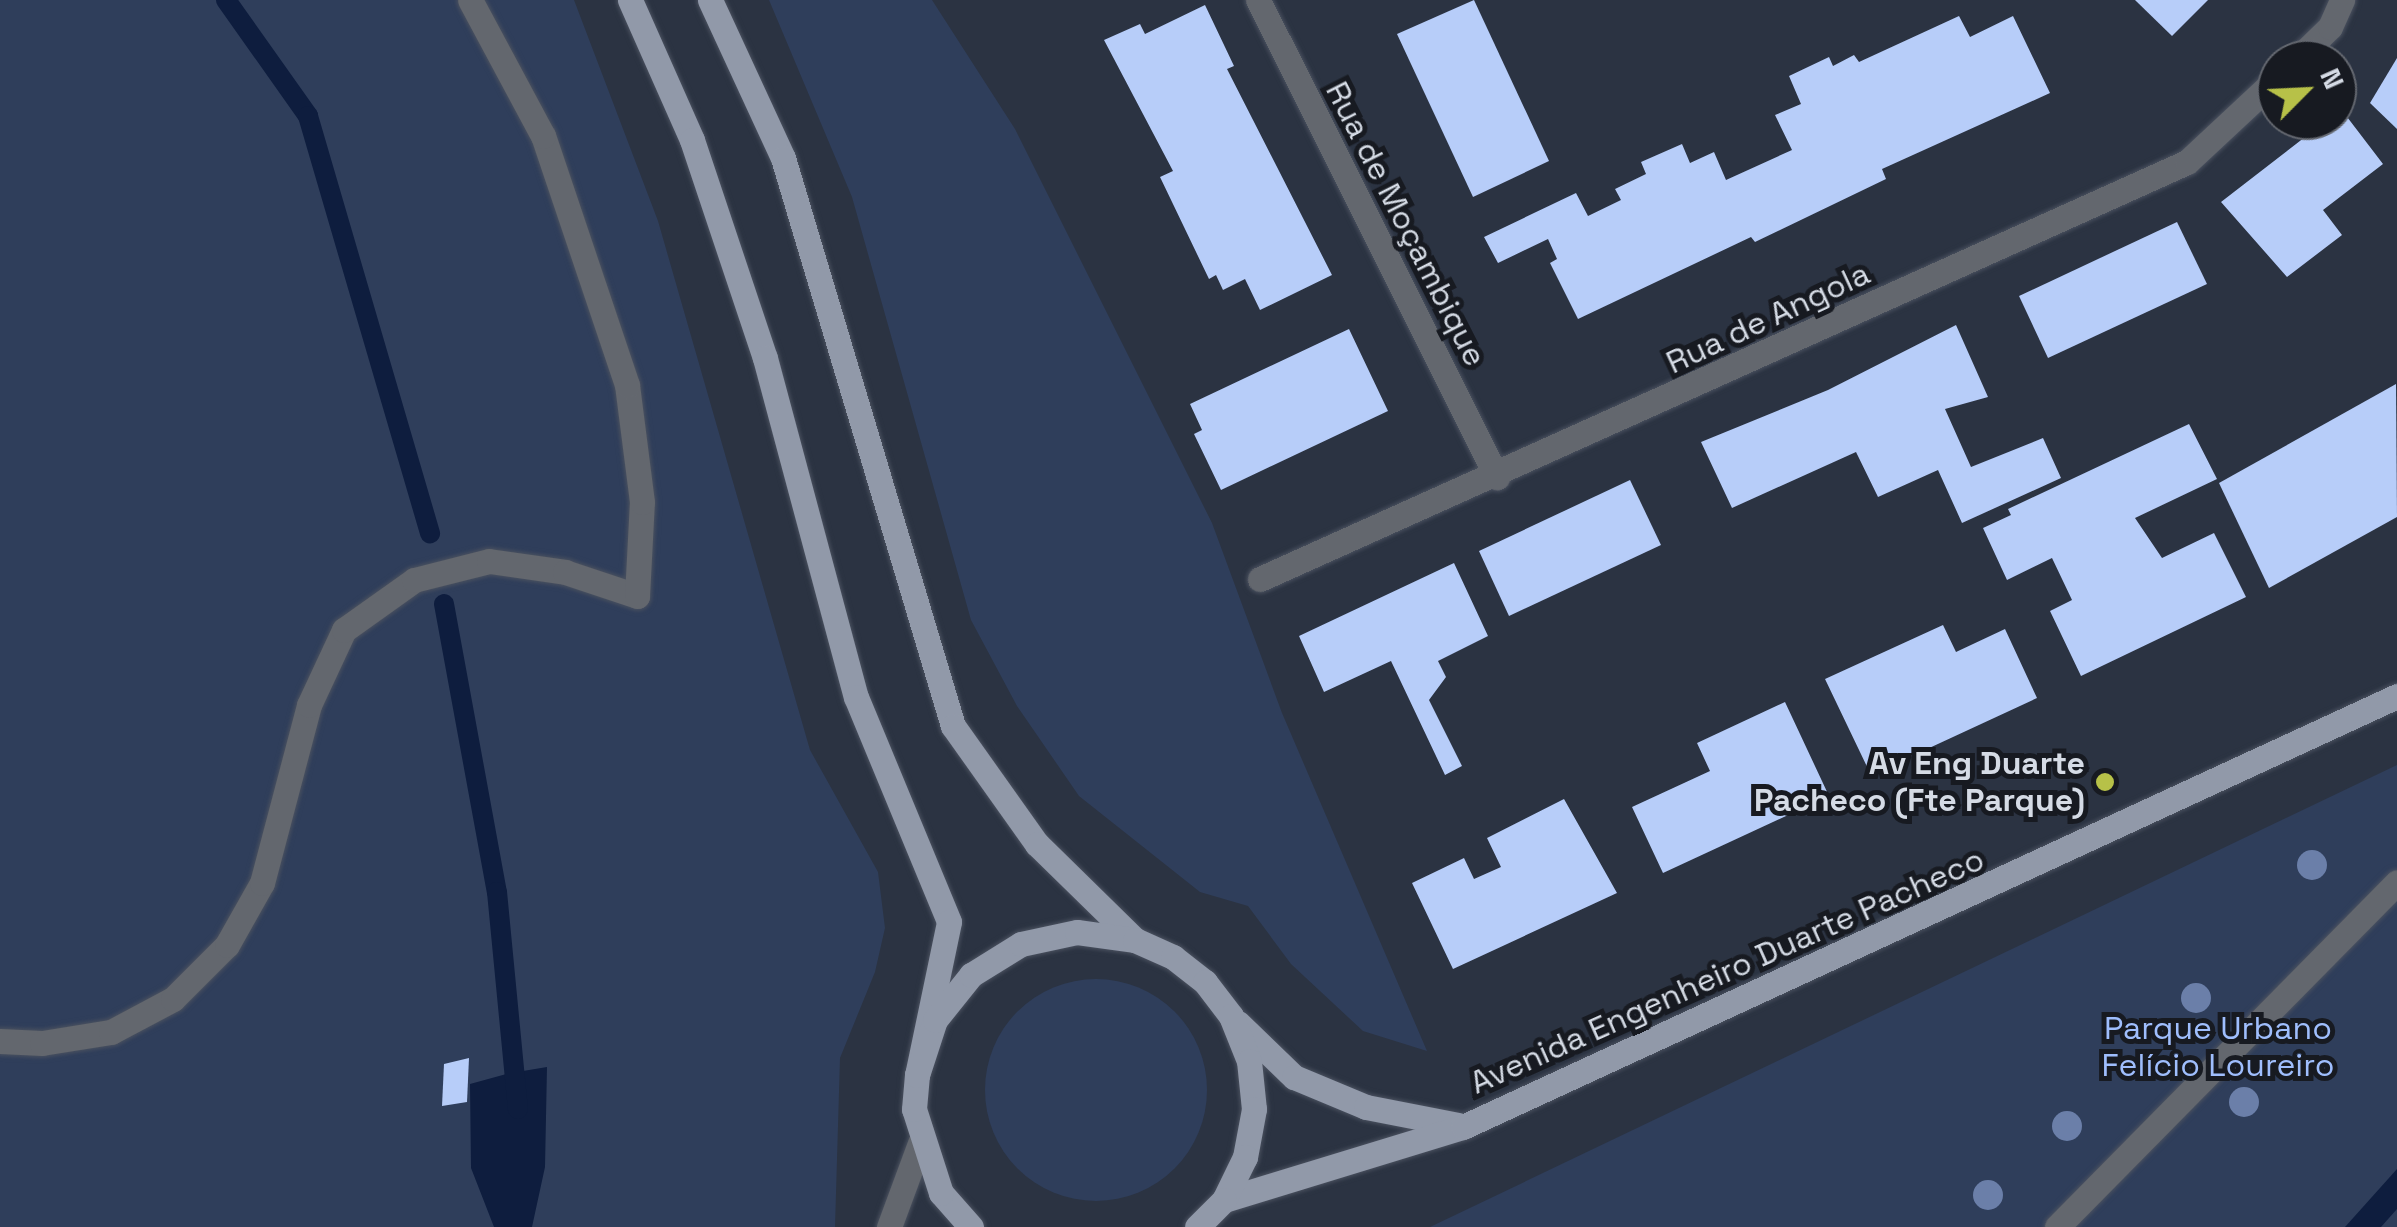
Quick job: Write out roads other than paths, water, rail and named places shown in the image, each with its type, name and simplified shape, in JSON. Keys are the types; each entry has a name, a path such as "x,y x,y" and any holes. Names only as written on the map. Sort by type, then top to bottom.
{"main road":[{"path":"630,0 692,140 765,358 856,696 949,922 917,1075 920,1143 941,1193 971,1227"},
{"path":"710,0 783,158 953,726 1037,844 1135,940"},
{"name":"Avenida Engenheiro Duarte Pacheco","path":"1224,1200 1464,1126 2397,696"},
{"path":"917,1075 936,1020 971,975 1021,944 1078,932 1135,940 1172,956 1205,982 1230,1016 1249,1061 1254,1109 1245,1157 1224,1200 1197,1227"},
{"name":"Avenida Engenheiro Duarte Pacheco","path":"1230,1016 1294,1077 1366,1107 1464,1126"}],"street":[{"path":"0,1041 42,1043 112,1032 173,999 227,945 262,883 308,705 344,630 414,580 489,561 565,572 637,596 642,502 627,385 543,136 470,0"},
{"name":"Rua de Moçambique","path":"1258,0 1497,477"},
{"path":"2317,40 2330,27 2342,0"},
{"name":"Rua de Angola","path":"1260,579 1497,477 2187,162 2257,97"},
{"path":"2057,1227 2397,882"},
{"path":"889,1227 920,1143"}],"waterway":[{"path":"226,0 308,116 430,534"},
{"path":"444,604 497,892 518,1109"}],"place":[{"name":"Av Eng Duarte Pacheco (Fte Parque)","path":"2105,782"}],"park label":[{"name":"Parque Urbano Felício Loureiro","path":"2218,1048"}]}
